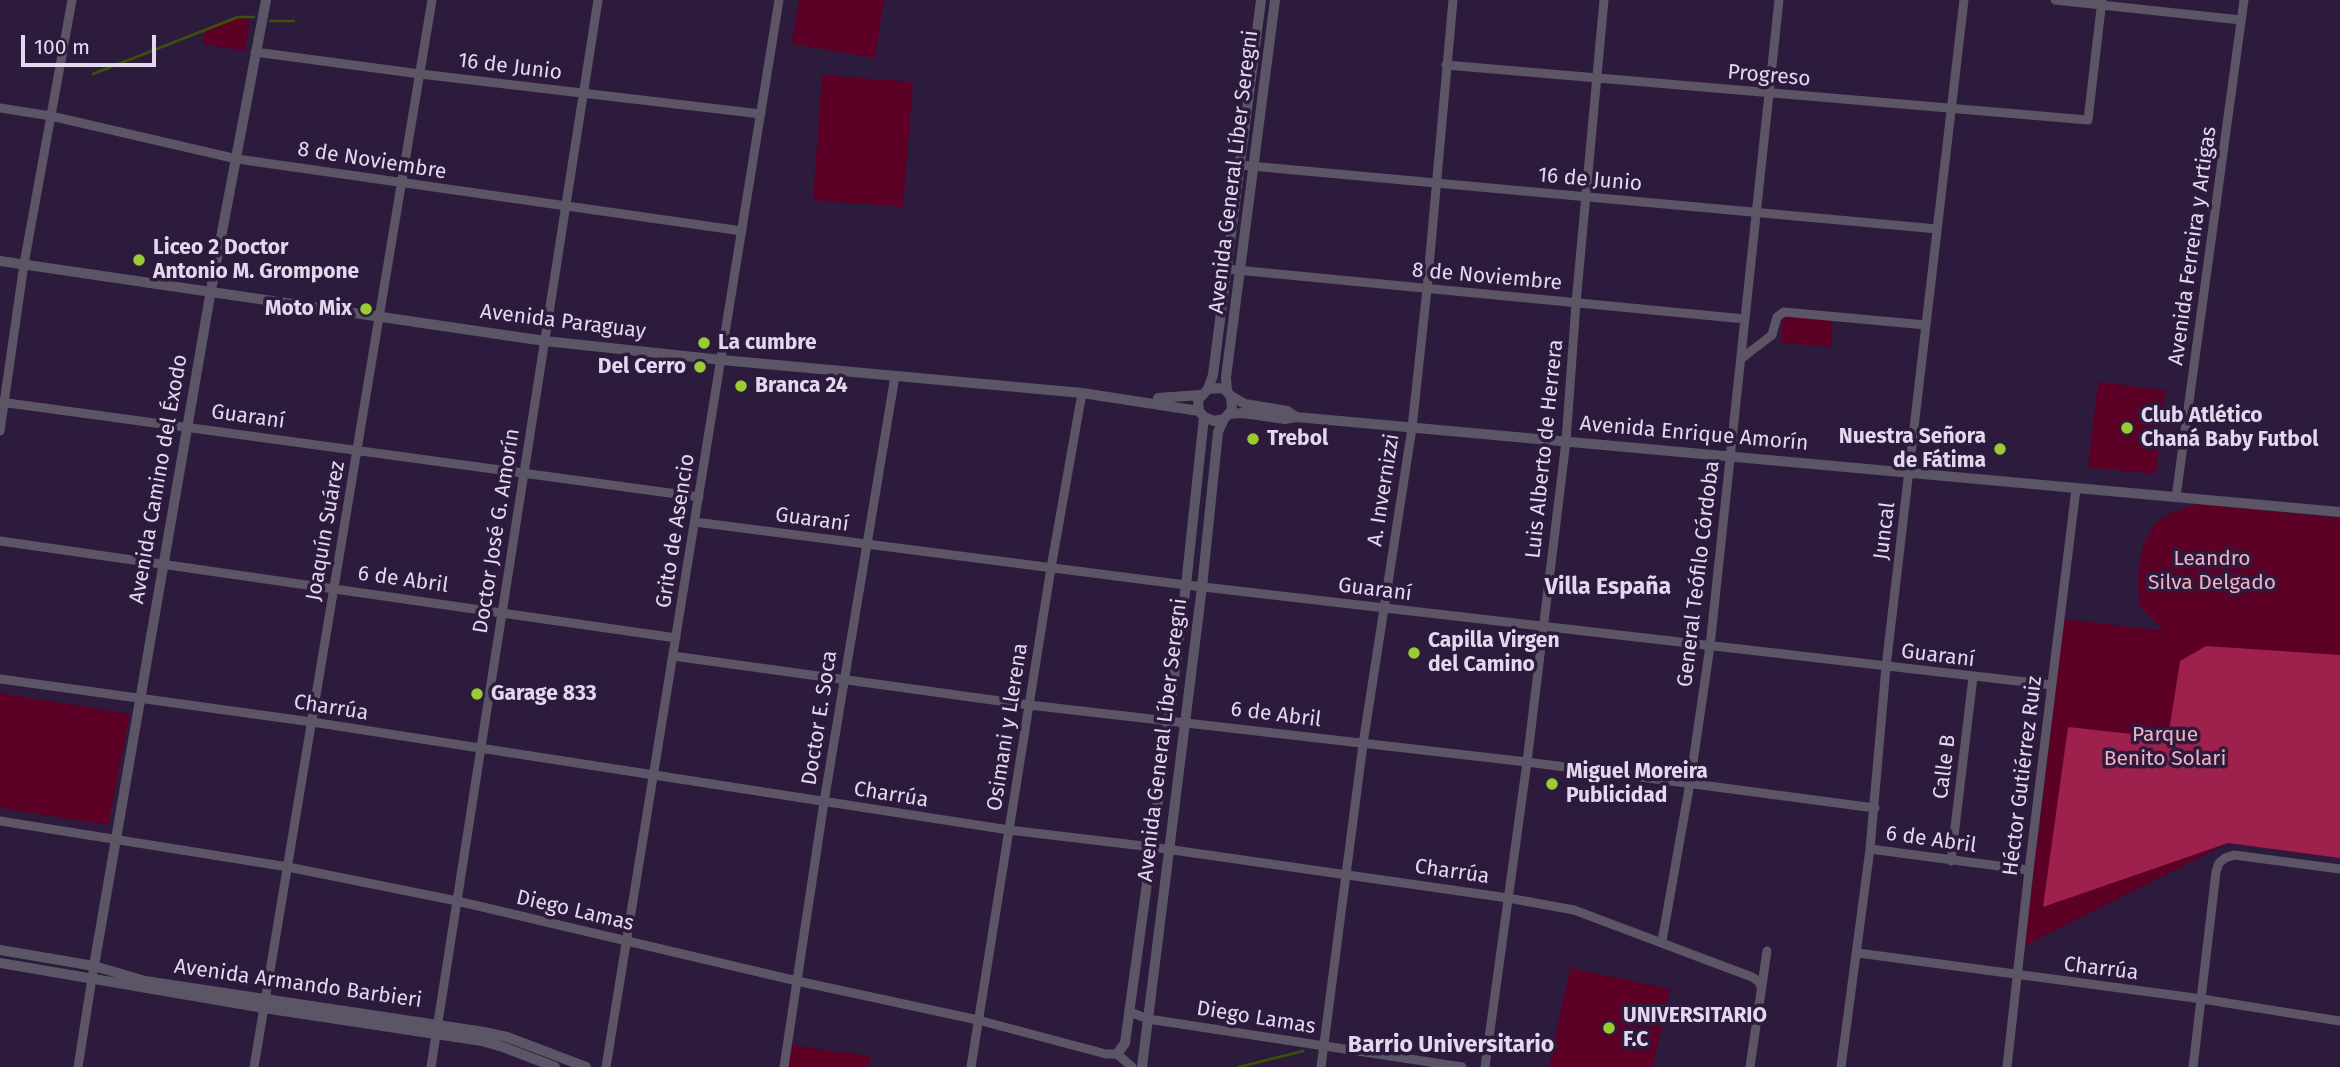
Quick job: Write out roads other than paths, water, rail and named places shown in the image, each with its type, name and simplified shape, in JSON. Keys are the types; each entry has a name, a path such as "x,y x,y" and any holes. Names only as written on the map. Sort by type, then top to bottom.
{"street":[{"path":"0,431 2,402 24,264 72,0"},
{"name":"Avenida Camino del Éxodo","path":"93,972 211,290 266,0"},
{"name":"Joaquín Suárez","path":"254,1067 432,0"},
{"name":"Doctor José G. Amorín","path":"431,1067 598,0"},
{"name":"Grito de Asencio","path":"606,1067 779,0"},
{"name":"Avenida General Líber Seregni","path":"1204,392 1213,375 1261,0"},
{"name":"Avenida General Líber Seregni","path":"1229,394 1226,377 1275,0"},
{"name":"A. Invernizzi","path":"1321,1067 1363,744 1412,428 1452,0"},
{"name":"Luis Alberto de Herrera","path":"1485,1067 1527,762 1566,441 1604,0"},
{"name":"General Teófilo Córdoba","path":"1662,941 1690,783 1710,646 1779,0"},
{"name":"Juncal","path":"1841,1067 1875,808 1886,667 1964,0"},
{"path":"2055,0 2102,2 2241,20"},
{"name":"Avenida Ferreira y Artigas","path":"2176,497 2244,0"},
{"name":"Progreso","path":"1446,65 2088,120 2102,2"},
{"name":"16 de Junio","path":"255,52 761,114"},
{"name":"8 de Noviembre","path":"0,108 51,116 237,159 742,232"},
{"name":"16 de Junio","path":"1240,164 1937,229"},
{"name":"Avenida Paraguay","path":"0,261 545,341 1082,393 1124,398 1202,414"},
{"name":"8 de Noviembre","path":"1226,269 1745,319"},
{"path":"1742,358 1772,335 1777,317 1784,312 1926,325"},
{"name":"Doctor E. Soca","path":"784,1067 865,545 895,376"},
{"path":"1218,387 1229,394 1233,405 1227,417 1214,421 1202,414 1204,392 1218,387"},
{"name":"Avenida Paraguay","path":"1124,398 1204,392"},
{"name":"Osimani y Llerena","path":"971,1067 1051,568 1082,393"},
{"name":"Avenida Enrique Amorín","path":"1229,394 1245,404 1287,411 1296,417"},
{"name":"Guaraní","path":"2,402 699,497"},
{"name":"Avenida Enrique Amorín","path":"1227,417 1243,413 1285,419 1296,417 2340,512"},
{"name":"Avenida General Líber Seregni","path":"1117,1054 1125,1043 1130,1012 1169,720 1186,585 1202,414"},
{"name":"Avenida General Líber Seregni","path":"1142,1067 1202,587 1218,432 1227,417"},
{"name":"Héctor Gutiérrez Ruiz","path":"2007,1067 2076,489"},
{"name":"Guaraní","path":"695,522 1202,587 2052,685"},
{"name":"6 de Abril","path":"0,541 676,638"},
{"name":"6 de Abril","path":"673,656 1029,705 1527,762 1875,808"},
{"name":"Calle B","path":"1951,861 1973,677"},
{"name":"Charrúa","path":"0,679 312,722 1009,830 1168,849 1508,898 1574,910 1662,941 1752,977 1762,988"},
{"name":"Diego Lamas","path":"0,821 288,867 457,901 797,981 978,1020 1106,1054 1117,1054"},
{"name":"6 de Abril","path":"1870,849 2029,870"},
{"path":"2193,1067 2216,872 2220,863 2234,855 2340,869"},
{"name":"Avenida Armando Barbieri","path":"0,950 93,972 265,1003 507,1037 586,1067"},
{"path":"1750,1067 1767,951"},
{"name":"Charrúa","path":"1858,953 2202,999 2340,1021"},
{"name":"Avenida Armando Barbieri","path":"0,963 93,972"},
{"path":"78,1067 93,972"},
{"name":"Diego Lamas","path":"1130,1012 1148,1019 1462,1067"},
{"name":"Avenida Armando Barbieri","path":"437,1029 503,1046 555,1067"},
{"path":"1117,1054 1132,1067"}],"waterway":[{"path":"93,74 238,17 254,17"},
{"path":"270,21 294,21"},
{"path":"1239,1067 1303,1051"}],"place":[{"name":"Liceo 2 Doctor Antonio M. Grompone","path":"139,260"},
{"name":"Moto Mix","path":"366,309"},
{"name":"La cumbre","path":"704,343"},
{"name":"Del Cerro","path":"700,367"},
{"name":"Branca 24","path":"741,386"},
{"name":"Club Atlético Chaná Baby Futbol","path":"2127,428"},
{"name":"Trebol","path":"1253,439"},
{"name":"Nuestra Señora de Fátima","path":"2000,449"},
{"name":"Capilla Virgen del Camino","path":"1414,653"},
{"name":"Garage 833","path":"477,694"},
{"name":"Miguel Moreira Publicidad","path":"1552,784"},
{"name":"UNIVERSITARIO F.C","path":"1609,1028"}],"district":[{"name":"Villa España","path":"1608,588"},
{"name":"Barrio Universitario","path":"1451,1046"}],"park label":[{"name":"Leandro Silva Delgado","path":"2212,571"},
{"name":"Parque Benito Solari","path":"2165,747"}]}
